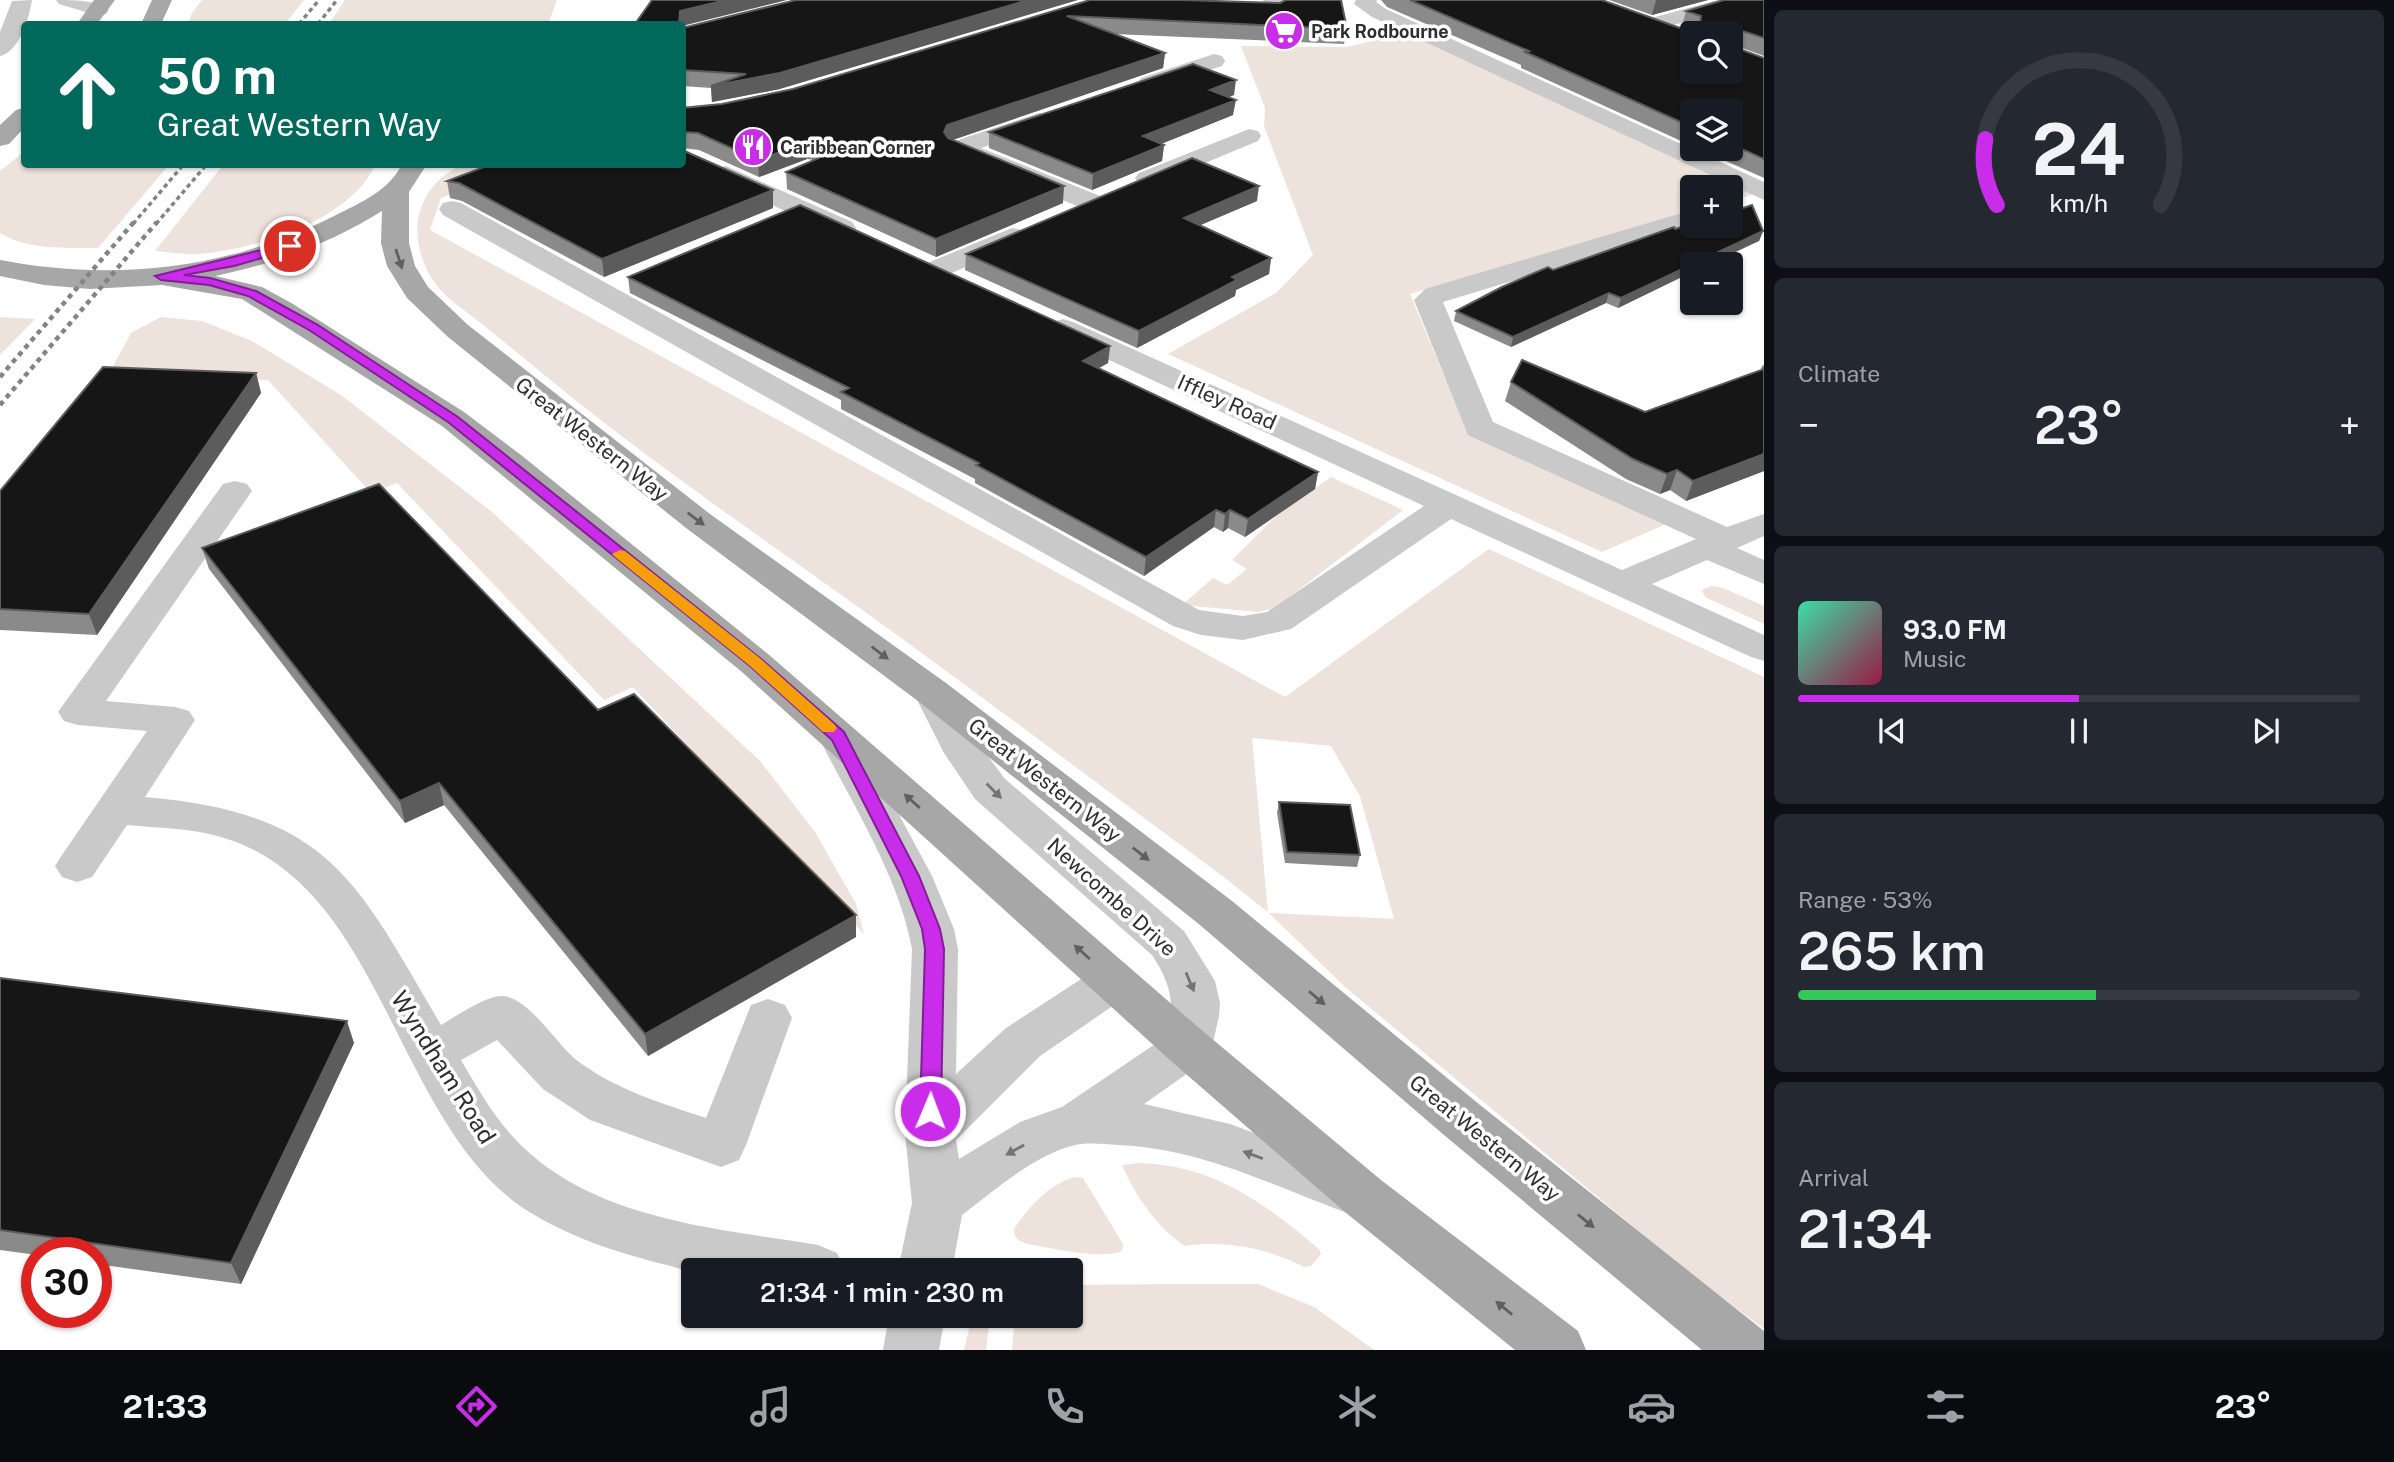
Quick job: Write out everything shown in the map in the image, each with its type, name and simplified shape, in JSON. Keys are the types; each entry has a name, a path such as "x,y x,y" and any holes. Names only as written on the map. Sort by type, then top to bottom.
{"main road":[{"path":"152,21 162,0"},
{"path":"0,140 21,119"},
{"path":"0,140 21,129"},
{"path":"0,282 46,277 94,279 161,276 234,262 290,246 337,227 412,173"},
{"name":"Great Western Way","path":"412,173 396,256 407,279 432,308 504,370 687,513 932,692 1216,913 1462,1120 1744,1350"},
{"path":"0,268 46,277"},
{"path":"161,276 210,282 252,293 314,328 453,419 755,663 1188,1046 1363,1196 1558,1350"}],"street":[{"path":"66,0 97,11"},
{"path":"1154,0 1171,6 1278,10 1273,0"},
{"path":"1367,0 1364,4 1379,13 1764,194"},
{"path":"1652,25 1741,0"},
{"path":"0,49 8,39 20,1"},
{"path":"1628,17 1680,35"},
{"path":"1126,90 1214,61"},
{"path":"1063,112 958,148 1091,202"},
{"path":"1055,218 1250,136"},
{"path":"701,162 874,242"},
{"path":"758,189 795,174"},
{"path":"1743,202 1764,194"},
{"path":"452,209 1186,618 1201,623 1243,628 1278,621 1450,504"},
{"path":"770,222 802,209"},
{"path":"1680,222 1435,295 1428,300 1479,428 1716,543 1764,573"},
{"path":"973,287 923,265 1031,228"},
{"path":"600,292 636,277"},
{"name":"Iffley Road","path":"1035,316 1764,649"},
{"path":"77,866 175,720 78,712 235,491"},
{"path":"1622,583 1764,524"},
{"name":"Newcombe Drive","path":"932,692 964,752 990,789 1168,943 1181,961 1198,1004 1188,1046"},
{"path":"838,736 910,876 931,929 935,949 930,1133 938,1203 927,1258"},
{"name":"Wyndham Road","path":"116,809 203,819 235,826 268,838 314,868 349,908 477,1129 506,1164 550,1197 597,1219 668,1243 751,1258"},
{"path":"930,1133 1023,1042 1114,981"},
{"path":"431,1053 502,1014 560,1074 608,1105 721,1145 768,1018"},
{"path":"1078,1123 1188,1046"},
{"path":"938,1203 992,1163 1041,1135 1078,1123 1133,1122 1193,1133 1363,1196"},
{"path":"911,1350 915,1328"}],"shaded area":[{"path":"202,0 304,0 287,21 189,21"},
{"path":"345,0 557,0 549,21 331,21"},
{"path":"1409,32 1714,175 1680,175 1680,215 1410,294 1467,431 1671,522 1602,552 1168,354 1276,293 1313,255 1264,126 1265,108 1241,46 1347,47"},
{"path":"21,154 21,168 166,168 98,248 48,247 22,243 0,233 0,171"},
{"path":"221,168 373,168 363,184 345,202 298,229 272,239 221,251 193,254 155,251"},
{"path":"456,168 527,168 441,198 430,230 1285,697 1489,549 1764,677 1764,1329 1687,1271 1345,987 1269,913 1394,919 1360,796 1331,746 1252,738 1268,912 934,662 652,459 448,298 432,279 419,246 419,214 433,187"},
{"path":"1743,188 1755,194 1743,198"},
{"path":"0,317 35,319 0,355"},
{"path":"161,317 202,321 252,341 341,395 492,512 760,761 815,832 856,904 864,934 633,687 604,700 397,483 371,493 268,380 110,372 131,333"},
{"path":"1331,477 1403,510 1275,608 1258,612 1182,605 1213,578 1227,585 1247,569 1232,560 1278,514"},
{"path":"1711,586 1723,588 1764,606 1764,624 1705,597 1702,590"},
{"path":"1140,1163 1191,1171 1237,1190 1279,1217 1319,1249 1321,1254 1311,1266 1304,1267 1246,1247 1216,1244 1185,1246 1165,1230 1148,1210 1122,1165"},
{"path":"1074,1177 1083,1178 1123,1244 1122,1251 1102,1254 1076,1252 1028,1244 1016,1237 1014,1229 1033,1205 1047,1191"},
{"path":"1258,1284 1314,1307 1374,1350 1012,1350 1014,1328 1083,1328 1083,1285"},
{"path":"969,1328 989,1328 986,1350 964,1350"}],"building":[{"path":"652,0 726,0 680,11 679,21 637,21"},
{"path":"796,0 1028,0 780,73 711,86 746,74 686,70 686,27"},
{"path":"1090,0 1280,3 1286,0 1341,0 1347,29 1067,16 1165,53 947,125 944,132 948,138 1064,186 936,239 786,172 819,158 823,152 817,145 807,142 758,160 698,133 686,132 686,108 722,104 793,89"},
{"path":"1410,0 1602,0 1680,28 1680,84 1743,84 1743,50 1764,58 1764,159 1743,149 1743,98 1680,98 1680,122 1525,52 1529,51"},
{"path":"1724,0 1764,0 1764,38 1743,31 1743,21 1700,21 1701,16 1686,11"},
{"path":"1193,64 1236,80 1210,90 1236,100 1143,136 1164,145 1093,174 989,132"},
{"path":"686,152 773,190 602,259 459,183 447,181 481,168 686,168"},
{"path":"1192,158 1259,186 1184,218 1271,258 1232,277 1237,280 1139,331 966,254"},
{"path":"800,205 1110,346 1083,361 1318,472 1248,519 1230,510 1225,514 1216,510 1146,557 976,465 979,463 841,392 849,388 628,277"},
{"path":"1752,205 1763,231 1718,252 1680,252 1680,270 1621,298 1609,293 1513,337 1456,311 1548,267 1553,270 1674,227 1680,228 1680,238 1743,238 1743,208"},
{"path":"1522,360 1645,412 1764,369 1764,454 1693,481 1677,470 1667,474 1633,459 1511,382"},
{"path":"103,367 256,373 89,614 0,609 0,491"},
{"path":"379,484 598,710 634,694 856,915 645,1034 439,783 400,801 202,548"},
{"path":"1279,802 1350,805 1360,855 1287,852"},
{"path":"0,978 347,1021 231,1263 112,1246 112,1237 49,1237 0,1230"}],"railway":[{"path":"302,21 319,0"},
{"path":"320,21 337,0"},
{"path":"133,224 181,168"},
{"path":"156,224 204,168"},
{"path":"0,377 134,222"},
{"path":"0,405 157,222"}],"slow traffic":[{"path":"620,554 755,663 829,728"}],"place":[{"name":"Park Rodbourne","path":"1284,31"},
{"name":"Caribbean Corner","path":"753,147"}],"route":[{"path":"290,246 234,262 161,276 210,282 252,293 314,328 453,419 755,663 838,736 910,876 931,929 935,949 930,1111"}]}
